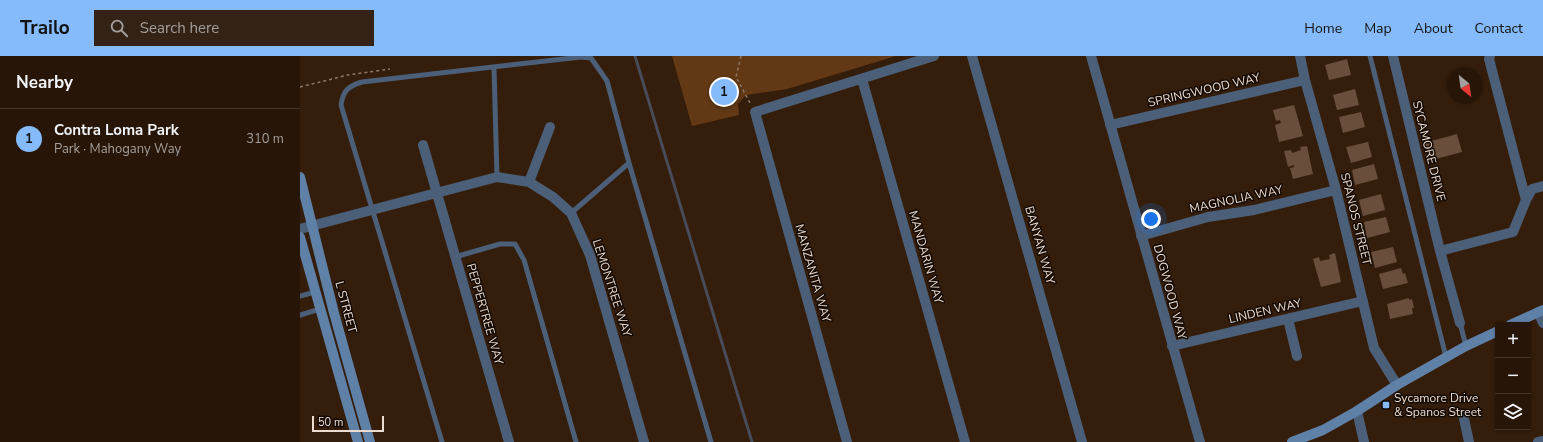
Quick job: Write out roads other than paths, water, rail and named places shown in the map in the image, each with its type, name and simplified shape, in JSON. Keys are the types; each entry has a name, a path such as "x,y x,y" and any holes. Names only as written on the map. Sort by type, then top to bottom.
{"main road":[{"name":"L STREET","path":"300,179 334,312 370,442"},
{"name":"L STREET","path":"300,237 358,442"},
{"path":"1516,322 1540,311"},
{"path":"1292,442 1323,430 1446,357 1495,332"}],"street":[{"path":"862,79 934,56"},
{"name":"BANYAN WAY","path":"972,56 1082,442"},
{"name":"DOGWOOD WAY","path":"1091,56 1200,442"},
{"name":"SPANOS STREET","path":"1300,56 1305,80 1336,190 1374,348 1397,385"},
{"name":"SYCAMORE DRIVE","path":"1393,56 1440,252 1460,323"},
{"path":"1490,56 1489,59 1526,200"},
{"name":"MANZANITA WAY","path":"847,442 755,112 862,79"},
{"name":"MANDARIN WAY","path":"862,79 964,442"},
{"name":"SPRINGWOOD WAY","path":"1110,125 1305,80"},
{"path":"529,182 550,127"},
{"name":"PEPPERTREE WAY","path":"423,146 438,193 455,258 508,442"},
{"name":"LEMONTREE WAY","path":"300,229 497,177 529,182 553,197 571,213 590,255 644,442"},
{"path":"1440,252 1513,232 1532,189 1543,186"},
{"name":"MAGNOLIA WAY","path":"1141,236 1208,217 1254,210 1336,190"},
{"name":"LINDEN WAY","path":"1172,346 1288,320 1363,301"},
{"path":"1540,311 1543,323"},
{"path":"1288,320 1297,356"},
{"path":"1357,411 1364,442"},
{"path":"1463,414 1469,442"},
{"path":"1538,442 1543,441"}],"lane":[{"path":"1370,56 1446,357"},
{"path":"442,442 341,106 345,90 352,85 362,82 581,57 591,58 607,80 629,163 711,442"},
{"path":"494,68 497,177"},
{"path":"571,213 629,163"},
{"path":"455,258 500,244 515,244 524,260 576,442"},
{"path":"300,296 315,292"},
{"path":"300,315 320,309"},
{"name":"SYCAMORE DRIVE","path":"1460,323 1466,346"}],"waterway":[{"path":"635,56 752,442"}],"place":[{"name":"Contra Loma Park","path":"724,92"},
{"name":"Sycamore Drive & Spanos Street","path":"1386,405"}]}
